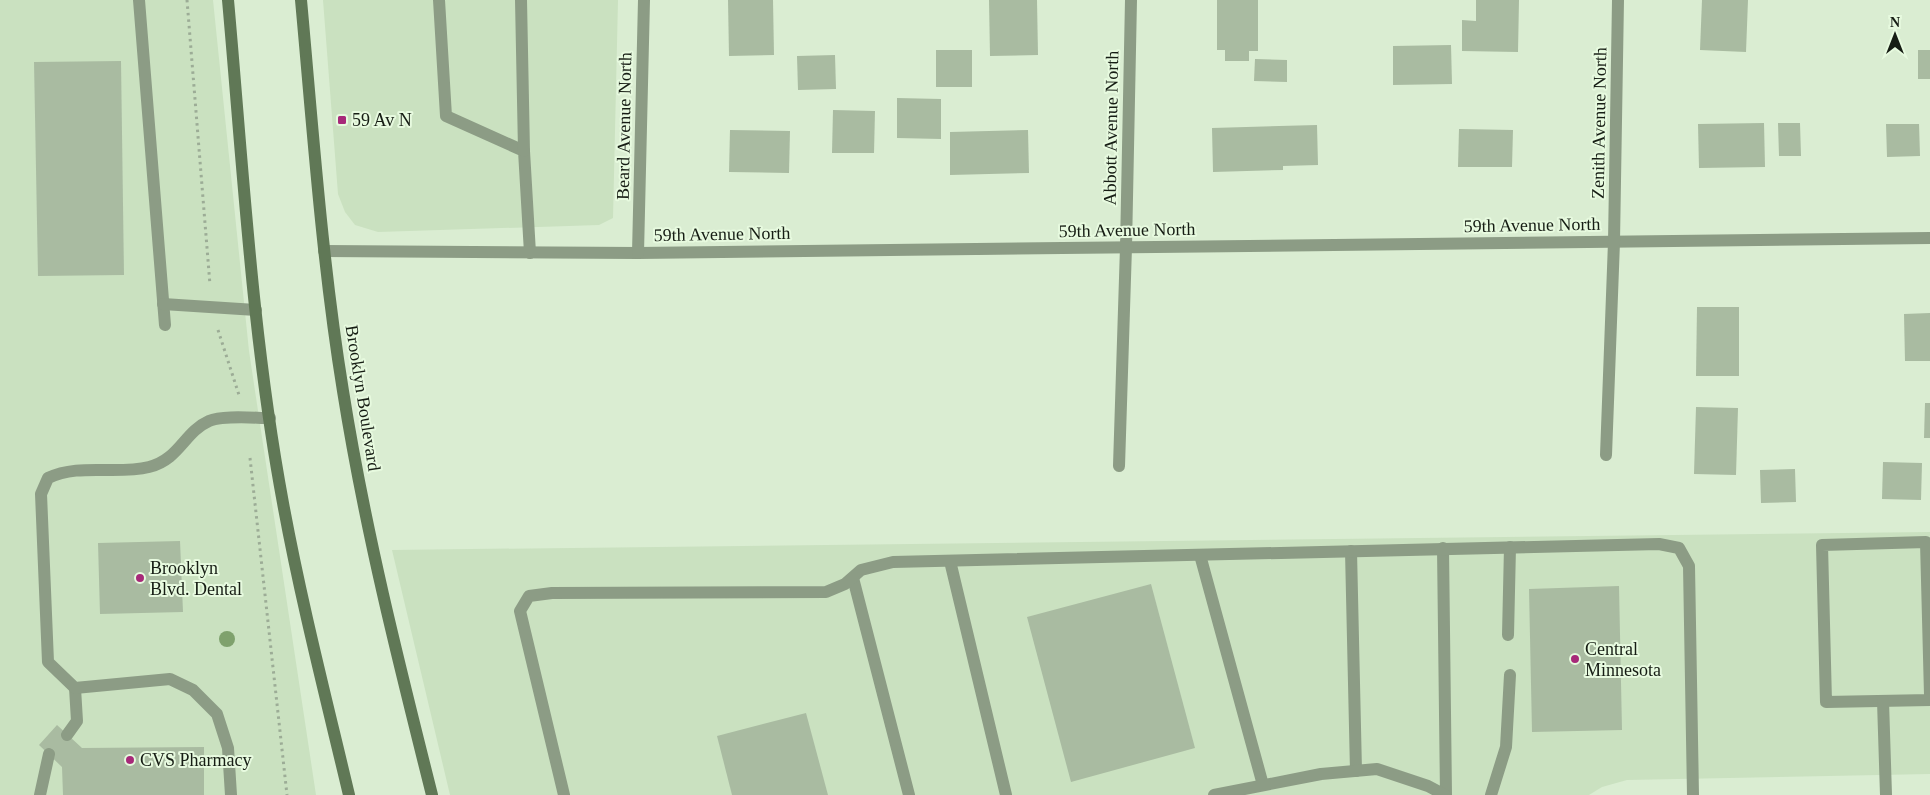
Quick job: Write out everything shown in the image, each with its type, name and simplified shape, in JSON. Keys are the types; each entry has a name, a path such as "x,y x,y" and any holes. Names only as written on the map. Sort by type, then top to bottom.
{"main road":[{"path":"228,0 256,310 270,418 283,503 349,795"},
{"name":"Brooklyn Boulevard","path":"301,0 324,251 343,391 380,591 432,795"}],"street":[{"path":"139,0 165,325"},
{"path":"439,0 446,116 524,151"},
{"path":"521,0 524,151 530,253"},
{"name":"Beard Avenue North","path":"638,253 644,0"},
{"name":"Abbott Avenue North","path":"1119,466 1126,247 1130,0"},
{"name":"Zenith Avenue North","path":"1606,455 1614,242 1618,0"},
{"name":"59th Avenue North","path":"324,251 638,253 1930,238"},
{"path":"163,304 256,310"},
{"path":"67,735 77,721 75,688 48,662 41,494 48,478 61,472 125,470 150,467 171,458 195,429 210,420 270,418"},
{"path":"1930,695 1926,542 1822,545 1826,702 1930,700"},
{"path":"564,795 520,610 529,596 552,593 826,592 845,584 861,570 893,562 1659,544 1679,548 1689,566 1693,795"},
{"path":"1508,635 1510,547"},
{"path":"1214,795 1236,793 1263,785 1322,774 1377,769 1428,786 1445,795 1444,548"},
{"path":"1351,551 1356,771"},
{"path":"1200,555 1263,785"},
{"path":"950,561 1006,795"},
{"path":"853,578 909,795"},
{"path":"1491,795 1506,747 1510,675"},
{"path":"75,688 170,680 193,690 217,714 228,748 231,795"},
{"path":"1883,701 1886,795"},
{"path":"40,795 49,754"}],"shaded area":[{"path":"0,0 213,0 249,351 316,795 0,795"},
{"path":"323,0 618,0 613,218 599,225 378,232 355,225 345,212 338,194"},
{"path":"1930,532 1930,774 1627,780 1602,787 1589,795 450,795 392,550"}],"building":[{"path":"728,0 773,0 774,55 729,56"},
{"path":"989,0 1037,0 1038,55 990,56"},
{"path":"1217,0 1258,0 1258,51 1249,51 1249,61 1225,61 1225,50 1217,50"},
{"path":"1476,0 1519,0 1518,52 1462,51 1462,20 1476,21"},
{"path":"1702,0 1748,0 1746,52 1700,50"},
{"path":"1451,45 1452,84 1393,85 1393,46"},
{"path":"936,50 972,50 972,87 936,87"},
{"path":"1918,50 1930,50 1930,79 1918,79"},
{"path":"835,55 836,89 798,90 797,56"},
{"path":"1255,59 1287,60 1287,82 1254,81"},
{"path":"121,61 124,275 38,276 34,62"},
{"path":"897,98 941,99 941,139 897,138"},
{"path":"833,110 875,111 874,153 832,153"},
{"path":"1764,123 1765,167 1699,168 1698,124"},
{"path":"1778,123 1800,123 1801,156 1779,156"},
{"path":"1886,124 1919,124 1920,156 1887,157"},
{"path":"1317,125 1318,165 1283,166 1283,170 1213,172 1212,128"},
{"path":"1459,129 1513,130 1512,167 1458,167"},
{"path":"730,130 790,131 789,173 729,172"},
{"path":"1028,130 1029,173 950,175 950,132"},
{"path":"1697,307 1739,307 1739,376 1696,376"},
{"path":"1930,313 1930,361 1905,361 1904,314"},
{"path":"1925,403 1930,403 1930,438 1924,438"},
{"path":"1696,407 1738,408 1736,475 1694,474"},
{"path":"1883,462 1922,463 1921,500 1882,499"},
{"path":"1795,469 1796,502 1761,503 1760,470"},
{"name":"Brooklyn Blvd. Dental","path":"180,541 183,612 100,614 98,543"},
{"path":"1151,584 1195,748 1071,782 1027,617"},
{"name":"Central Minnesota","path":"1619,586 1622,730 1532,732 1529,589"},
{"path":"806,713 828,795 732,795 717,736"},
{"name":"CVS Pharmacy","path":"57,725 82,748 204,747 204,795 63,795 62,767 39,745"}],"place":[{"name":"59 Av N","path":"342,120"},
{"name":"Brooklyn Blvd. Dental","path":"140,578"},
{"name":"Central Minnesota","path":"1575,659"},
{"name":"CVS Pharmacy","path":"130,760"}]}
